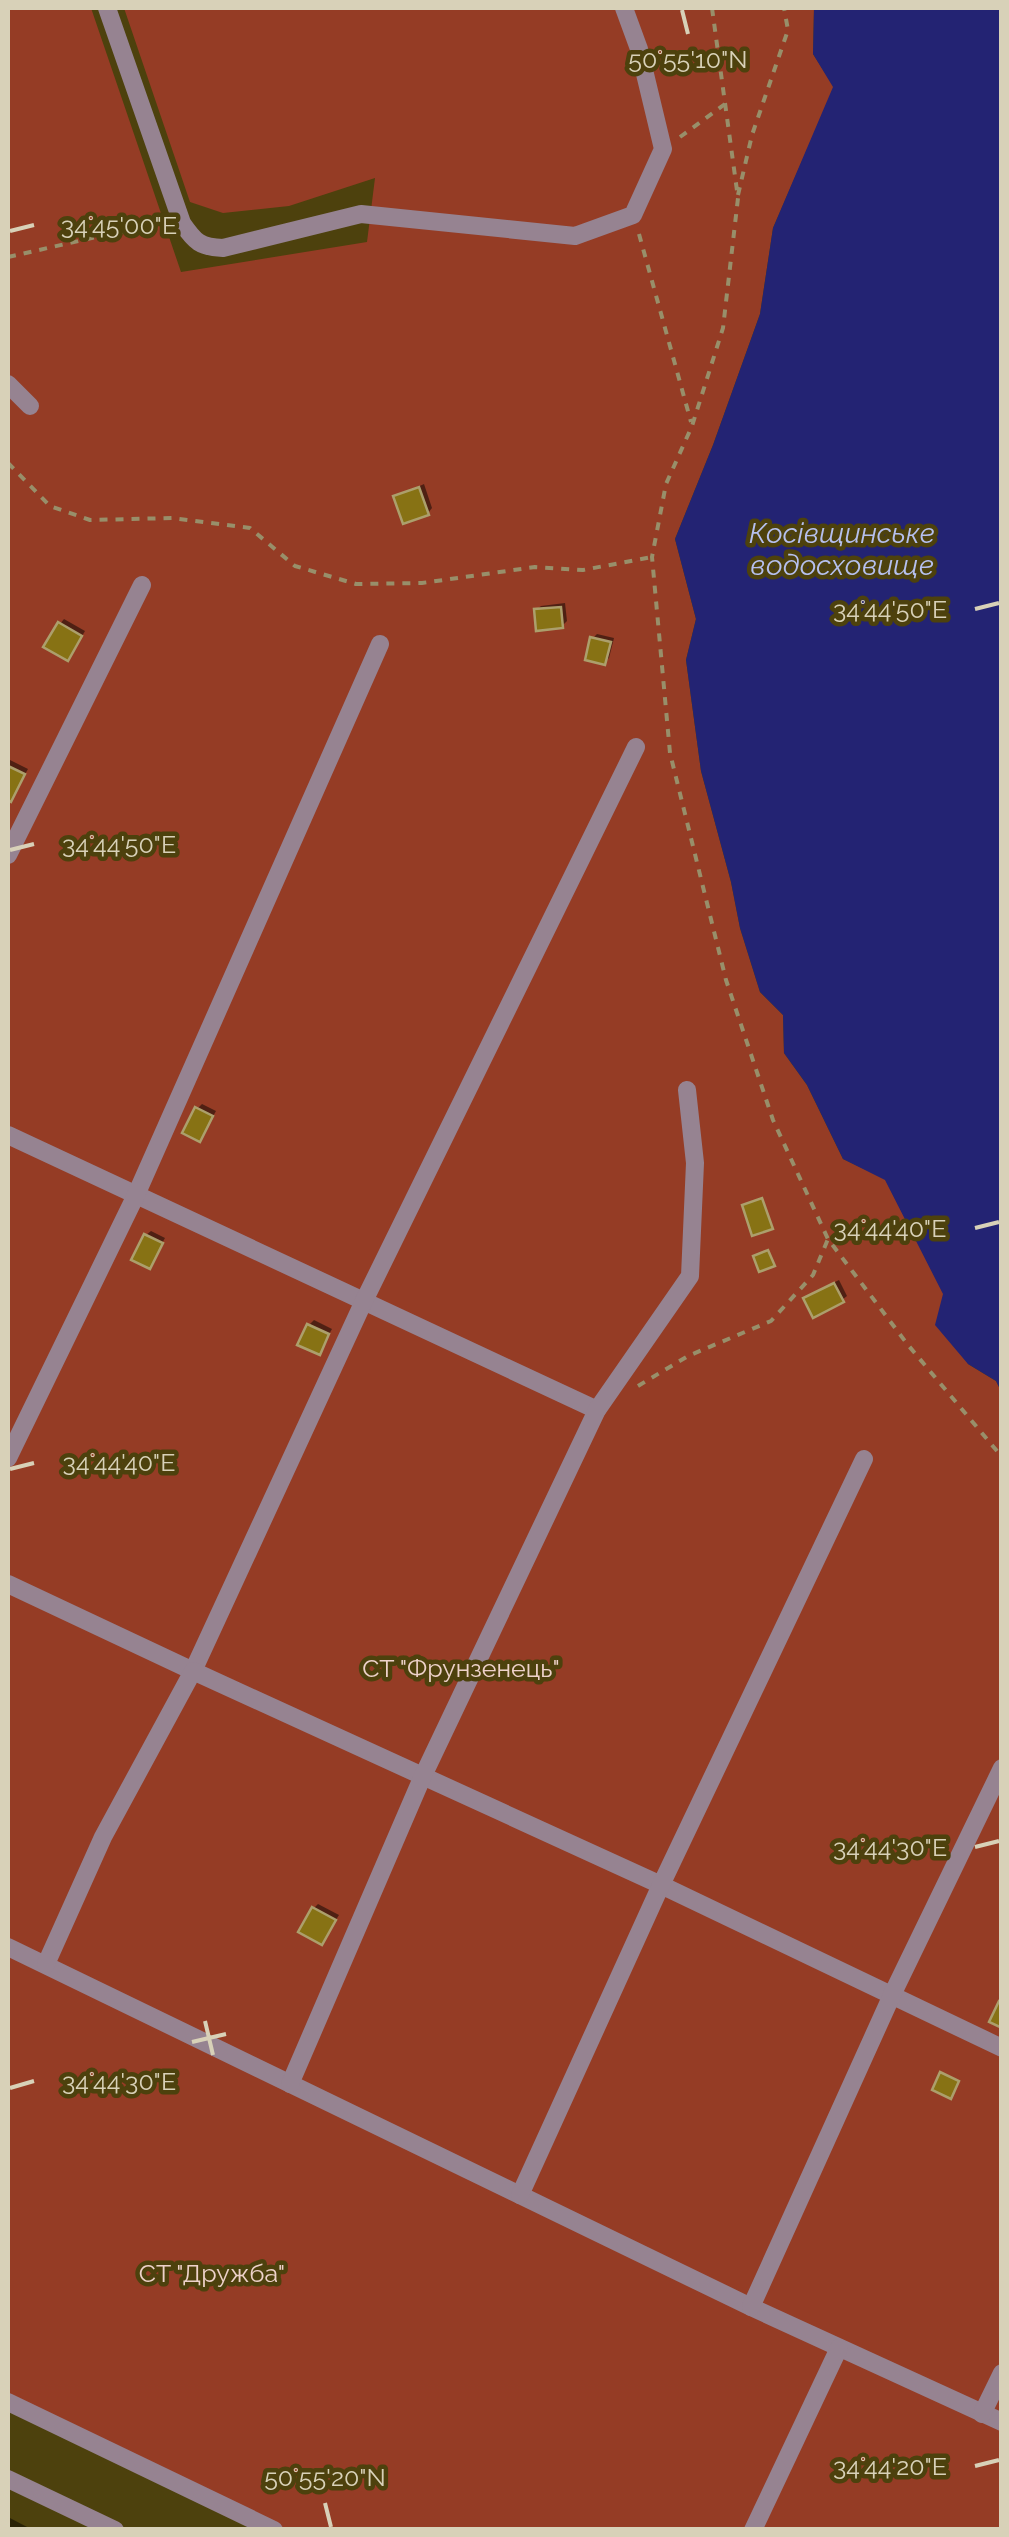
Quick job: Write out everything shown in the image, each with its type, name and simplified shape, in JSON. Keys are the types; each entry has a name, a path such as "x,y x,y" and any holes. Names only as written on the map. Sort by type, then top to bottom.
{"street":[{"path":"107,8 182,224 203,247 223,248 361,214 575,236 633,215 663,149 639,49 624,8"},
{"path":"8,384 30,406"},
{"path":"8,855 142,585"},
{"path":"8,1458 136,1195 380,644"},
{"path":"46,1964 102,1837 193,1671 363,1303 636,747"},
{"path":"290,2084 422,1778 597,1410 690,1276 695,1163 687,1090"},
{"path":"8,1135 597,1410"},
{"path":"520,2196 660,1885 864,1459"},
{"path":"8,1584 660,1885 1002,2048"},
{"path":"752,2307 892,1995 1002,1768"},
{"path":"8,1947 752,2307 1002,2422"},
{"path":"753,2530 839,2348"},
{"path":"982,2414 1002,2373"},
{"path":"8,2402 274,2530"},
{"path":"8,2479 115,2530"}],"path":[{"path":"712,8 738,198"},
{"path":"784,8 788,30 752,136 738,198 723,328 692,426 666,484 652,557 670,752 726,980 772,1120 828,1239 908,1345 1002,1457"},
{"path":"663,149 725,104"},
{"path":"633,215 692,426"},
{"path":"8,257 114,233 182,224"},
{"path":"8,463 50,506 90,520 172,518 250,528 295,566 356,584 422,583 534,567 583,570 652,557"},
{"path":"628,1392 688,1356 771,1322 814,1276 828,1239"}],"green space":[{"name":"СТ \"Фрунзенець\"","path":"8,8 91,8 181,272 367,242 375,178 289,206 223,213 190,202 124,8 814,8 813,54 834,87 773,228 760,314 675,539 696,619 686,660 701,771 760,992 783,1015 784,1053 807,1085 843,1159 885,1179 944,1294 968,1364 996,1381 1001,1391 1001,2529 285,2529 8,2397"}],"water":[{"name":"Косівщинське водосховище","path":"814,8 1001,8 1001,1391 996,1381 968,1364 935,1325 943,1294 885,1180 843,1159 807,1085 784,1053 783,1015 760,992 701,771 686,660 696,619 675,539 760,314 773,228 833,87 813,54"}],"building":[{"path":"419,487 429,515 403,524 393,496"},
{"path":"561,607 563,628 536,631 534,609"},
{"path":"58,622 82,636 68,661 43,647"},
{"path":"590,637 611,642 605,665 585,660"},
{"path":"8,766 25,774 11,802 8,800"},
{"path":"195,1107 213,1116 200,1142 182,1133"},
{"path":"762,1198 773,1229 752,1236 742,1205"},
{"path":"144,1234 163,1243 150,1269 131,1260"},
{"path":"768,1250 775,1266 759,1272 753,1256"},
{"path":"834,1283 844,1302 813,1318 803,1298"},
{"path":"307,1324 329,1334 320,1355 297,1345"},
{"path":"312,1907 336,1920 322,1945 298,1932"},
{"path":"999,2001 1002,2002 1002,2028 989,2022"},
{"path":"940,2072 959,2081 951,2099 932,2090"}],"park label":[{"name":"СТ \"Дружба\"","path":"212,2273"}]}
